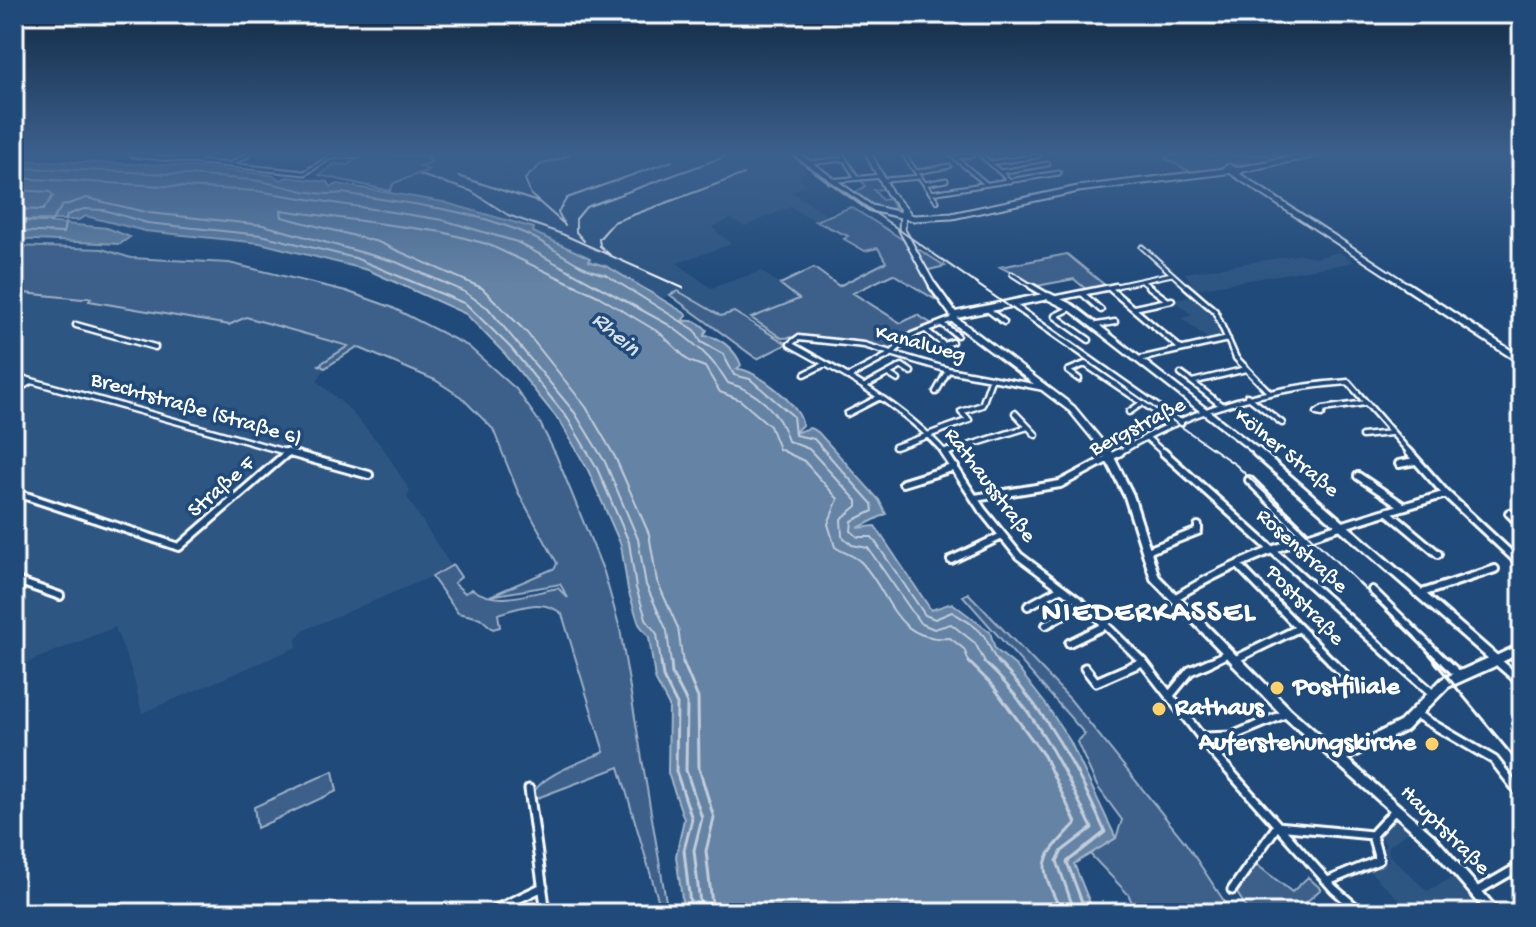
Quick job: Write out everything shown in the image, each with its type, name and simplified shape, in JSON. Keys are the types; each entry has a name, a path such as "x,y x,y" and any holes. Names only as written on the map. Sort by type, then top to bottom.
{"street":[{"path":"856,198 871,208 925,218 972,212 1032,198"},
{"name":"Hauptstraße","path":"893,198 902,213 900,225 908,240 957,318 1082,419 1113,460 1135,510 1155,578 1287,713 1432,841 1494,913"},
{"path":"1275,198 1522,361"},
{"path":"1142,247 1215,311 1236,358 1269,392"},
{"name":"Kölner Straße","path":"1012,274 1048,296 1057,298 1097,325 1206,411 1344,524 1522,683"},
{"path":"1057,298 1173,274"},
{"path":"1133,308 1170,300 1143,281"},
{"path":"1108,288 1181,349"},
{"path":"1082,293 1101,310"},
{"path":"850,376 891,354 908,338 926,330 1009,302 1048,296"},
{"path":"1009,302 1178,424"},
{"path":"1072,308 1055,316 1089,340"},
{"path":"986,309 1004,322"},
{"path":"1097,325 1115,322"},
{"path":"942,324 957,335"},
{"path":"76,325 155,347"},
{"path":"926,330 944,345 952,342"},
{"name":"Kanalweg","path":"790,344 793,339 809,338 864,345 948,370 1044,388"},
{"path":"908,338 921,347"},
{"path":"1139,359 1228,339"},
{"name":"Rathausstraße","path":"790,344 850,376 928,435 945,453 1019,556 1083,604 1143,661 1277,826 1362,913"},
{"path":"805,374 826,363"},
{"path":"1079,379 1068,371 1085,364 1178,424"},
{"path":"865,386 902,366 911,372"},
{"path":"1192,382 1246,369"},
{"path":"936,392 948,370"},
{"path":"888,374 898,380"},
{"path":"1181,374 1221,405"},
{"name":"Brechtstraße (Straße 6)","path":"14,376 369,475"},
{"path":"895,447 969,420 961,412 982,405 991,380"},
{"path":"14,392 31,381"},
{"name":"Bergstraße","path":"975,498 1050,487 1113,460 1146,437 1246,395 1348,382 1366,403"},
{"path":"1246,395 1282,423"},
{"path":"847,414 880,397"},
{"path":"1129,412 1142,403"},
{"path":"1323,409 1366,403 1446,494 1522,565"},
{"path":"1015,413 1036,435"},
{"path":"945,453 1028,427"},
{"path":"1362,436 1392,433"},
{"name":"Rosenstraße","path":"1146,437 1432,693"},
{"name":"Straße F","path":"14,492 179,547 287,453"},
{"path":"1399,464 1416,461"},
{"path":"903,483 955,467"},
{"path":"1358,476 1366,478 1404,506"},
{"path":"1249,480 1306,536"},
{"path":"1176,597 1238,565 1306,536 1446,494"},
{"path":"1387,511 1438,554"},
{"path":"1509,513 1522,526"},
{"path":"1146,551 1198,531 1198,526"},
{"path":"951,560 1002,536"},
{"name":"Poststraße","path":"1238,565 1285,608 1297,629 1343,673"},
{"path":"1422,593 1495,569"},
{"path":"14,580 60,596"},
{"path":"1028,606 1061,588"},
{"path":"1372,590 1460,675"},
{"path":"1046,625 1083,604"},
{"path":"1069,643 1106,625"},
{"path":"1171,694 1190,671 1201,665 1233,656 1297,629"},
{"path":"1339,758 1403,726 1417,715 1432,693 1460,675 1522,648"},
{"path":"1085,668 1096,682 1143,661"},
{"path":"1203,737 1232,736 1287,713"},
{"path":"1417,715 1494,760 1519,792"},
{"path":"529,789 546,913"},
{"path":"1372,835 1396,809"},
{"path":"1232,890 1277,826 1372,835"},
{"path":"1328,881 1379,860 1372,835"},
{"path":"1476,891 1522,865"},
{"path":"488,913 543,887"}],"shaded area":[{"path":"422,198 802,198 827,215 815,221 790,207 745,226 731,219 712,227 731,244 677,263 711,288 761,271 800,299 746,319 721,316 678,291 661,299 589,258 533,232 533,228"},
{"path":"858,198 889,199 896,211 892,213"},
{"path":"851,207 945,266 921,272 936,300 893,274 853,293 901,323 917,315 934,325 909,333 890,352 798,337 782,338 751,318 799,299 780,284 814,268 839,286 886,262 878,248 865,251 844,239 848,236 815,221"},
{"path":"14,246 102,249 131,258 229,263 346,291 391,307 468,346 516,389 540,423 556,455 604,572 620,629 668,913 662,913 619,767 532,800 540,784 550,777 604,752 562,614 547,606 523,607 498,614 500,627 493,629 480,618 458,613 432,577 453,565 461,577 454,583 465,593 472,589 492,597 503,598 558,588 568,598 560,584 490,596 555,568 557,563 518,492 493,429 461,397 435,380 357,347 325,368 319,365 348,346 246,317 229,325 89,301 91,298 87,297 14,292"},
{"path":"1339,252 1354,262 1196,289 1185,273 1302,254 1316,258"},
{"path":"1067,254 1106,286 1088,291 1074,279 1037,286 1000,267"},
{"path":"678,291 721,316 734,312 787,344 757,359 670,295"},
{"path":"14,292 87,297 92,298 90,301 229,325 246,317 349,347 320,366 325,368 317,381 347,407 384,449 410,491 407,497 452,568 304,630 296,639 297,647 142,713 132,672 115,627 14,668"},
{"path":"1196,295 1214,311 1226,337 1210,341 1182,318 1192,315 1173,300"},
{"path":"968,593 1070,699 1185,842 1232,913 1137,913 1128,894 1089,853 1116,838 1122,820 1097,786 1077,742 1085,734 963,596"},
{"path":"333,771 337,791 257,828 254,807"},
{"path":"1395,816 1413,829 1388,846 1389,855 1427,891 1456,876 1477,900 1457,907 1460,913 1413,913 1367,869 1389,861 1383,848 1386,845 1379,833"},
{"path":"1256,864 1292,892 1308,877 1321,889 1294,913 1250,913 1237,893"}],"water":[{"name":"Rhein","path":"14,198 421,198 534,228 533,232 590,258 589,261 608,267 683,312 687,315 682,321 698,323 707,330 704,336 715,338 731,349 741,365 737,369 755,375 787,399 802,425 794,433 810,428 818,432 879,500 886,514 858,528 875,526 931,610 952,603 990,632 995,649 1016,666 1047,706 1070,741 1116,838 1074,864 1094,913 684,913 676,856 684,819 668,773 669,706 655,679 649,637 639,624 628,590 621,545 588,470 561,423 505,354 466,314 368,270 260,243 145,231 86,216 78,220 24,220 107,228 130,237 120,244 14,239"}],"railway":[{"path":"482,198 508,215 562,234 683,288"},
{"path":"526,198 538,202"},
{"path":"535,198 564,224"},
{"path":"564,224 558,212 567,198"},
{"path":"584,241 576,232 576,219 586,207 610,198"},
{"path":"610,255 600,246 599,239 614,222 678,198"},
{"path":"854,198 1236,465 1414,636 1437,664"},
{"path":"1435,662 1522,767"}],"place":[{"name":"Postfiliale","path":"1277,688"},
{"name":"Rathaus","path":"1159,709"},
{"name":"Auferstehungskirche","path":"1432,744"}],"district":[{"name":"NIEDERKASSEL","path":"1149,614"}]}
